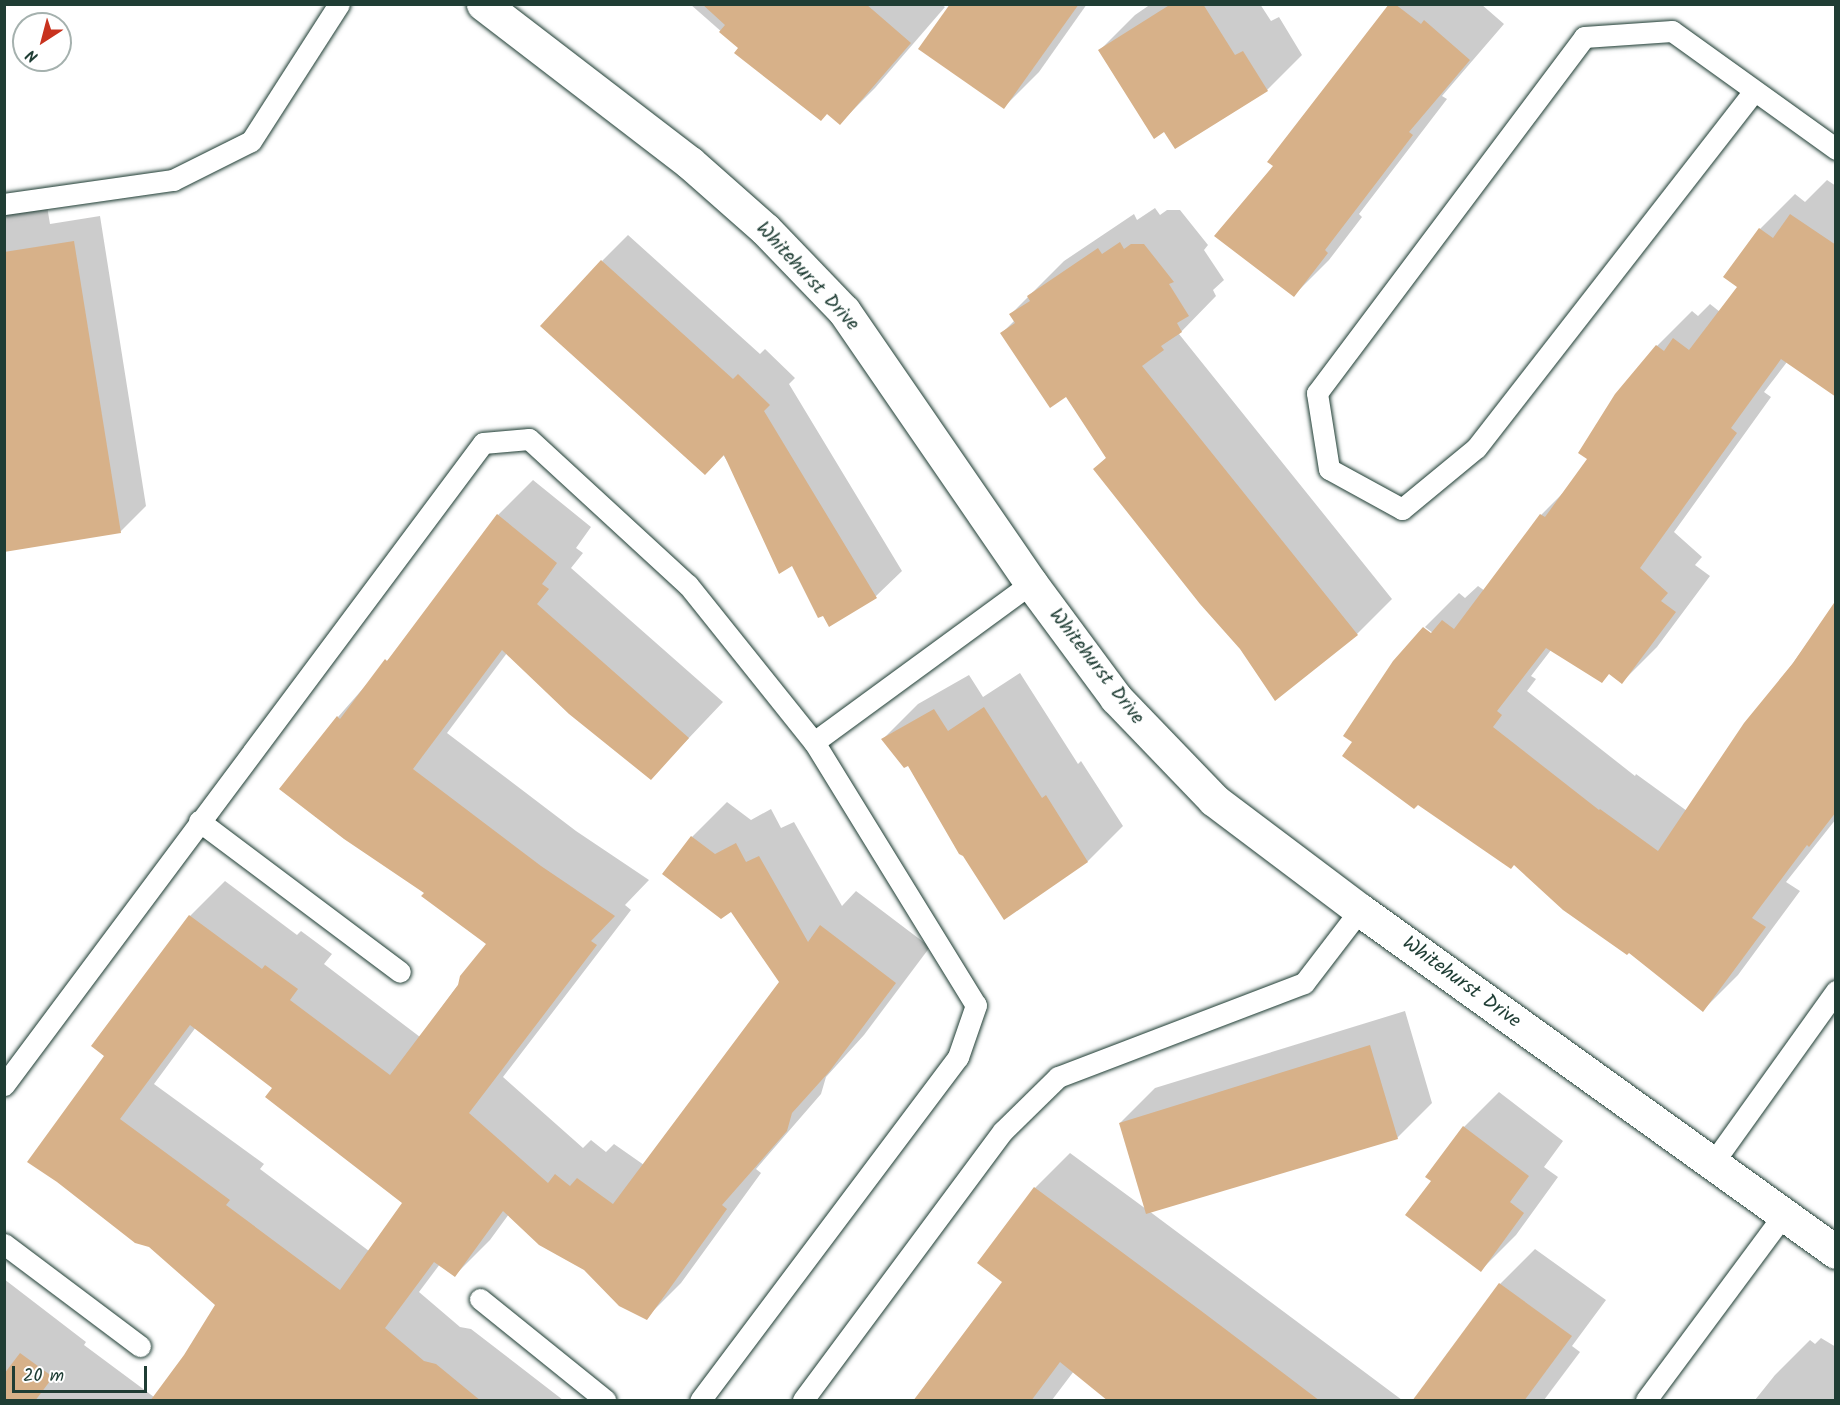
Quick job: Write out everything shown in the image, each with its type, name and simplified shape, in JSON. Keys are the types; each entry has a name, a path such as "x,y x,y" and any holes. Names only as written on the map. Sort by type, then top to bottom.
{"street":[{"name":"Whitehurst Drive","path":"483,4 688,162 765,229 844,311 1031,583 1116,698 1214,800 1360,910 1836,1252"}],"lane":[{"path":"4,204 173,180 251,141 339,4"},
{"path":"1754,91 1476,448 1402,509 1329,469 1317,393 1584,37 1672,31 1836,149"},
{"path":"4,1085 483,443 529,439 688,585 814,742 976,1005 958,1057 700,1401"},
{"path":"814,742 1031,583"},
{"path":"200,821 400,972"},
{"path":"803,1401 1003,1131 1058,1077 1305,983 1360,910"},
{"path":"1712,1164 1836,991"},
{"path":"1646,1401 1784,1214"},
{"path":"4,1244 140,1346"},
{"path":"480,1299 605,1401"}],"building":[{"path":"702,4 866,4 911,43 840,125 827,114 821,121 734,53 738,48 719,32 725,25"},
{"path":"950,4 1079,4 1004,109 918,49"},
{"path":"1171,4 1203,4 1235,55 1243,51 1268,91 1175,149 1164,132 1154,139 1098,50"},
{"path":"1389,4 1395,4 1421,24 1424,20 1470,60 1409,132 1413,135 1325,250 1328,253 1294,297 1214,236 1273,166 1267,162"},
{"path":"1790,214 1836,245 1836,397 1781,359 1731,428 1737,433 1640,568 1668,593 1661,601 1676,612 1622,684 1609,674 1602,683 1546,648 1497,711 1502,715 1493,727 1599,810 1658,851 1744,723 1793,663 1836,600 1836,812 1809,847 1807,845 1752,918 1766,927 1703,1012 1629,953 1627,955 1563,910 1514,865 1511,869 1418,805 1414,809 1342,756 1352,742 1343,736 1393,661 1423,627 1431,633 1442,620 1454,629 1540,514 1545,517 1587,459 1578,453 1615,394 1656,345 1664,351 1673,338 1689,350 1737,287 1723,277 1759,228 1773,238"},
{"path":"74,241 121,533 4,552 4,252"},
{"path":"1120,242 1124,249 1131,244 1144,244 1174,282 1169,284 1189,316 1177,323 1182,332 1161,346 1164,350 1142,366 1358,635 1275,701 1240,649 1200,604 1093,469 1106,458 1066,397 1050,408 1000,333 1015,323 1009,314 1030,301 1027,296 1098,248 1102,254"},
{"path":"601,260 733,379 738,374 770,405 764,411 877,598 829,627 823,616 818,618 792,566 779,574 724,455 705,475 540,326"},
{"path":"497,514 557,563 542,584 549,589 537,604 689,738 651,780 569,714 502,650 413,769 541,866 615,916 591,941 597,945 469,1113 548,1183 555,1174 570,1186 577,1178 613,1204 779,982 731,912 721,919 662,874 691,836 715,854 736,843 746,862 759,856 808,942 820,925 896,983 829,1072 792,1113 787,1131 722,1205 727,1209 647,1320 619,1306 584,1270 539,1245 503,1211 455,1277 434,1262 385,1328 424,1361 436,1364 481,1401 150,1401 184,1355 215,1305 149,1247 135,1243 57,1182 27,1162 104,1056 91,1046 189,915 262,969 265,965 298,989 290,1000 390,1075 458,985 460,976 486,944 421,896 424,893 344,839 279,789 337,716 340,719 385,659 387,661","holes":["190,1025 272,1088 265,1097 402,1203 340,1290 226,1205 230,1200 120,1119"]},
{"path":"984,707 1042,798 1046,795 1088,862 1004,920 963,856 959,854 908,766 904,768 881,739 934,709 948,731"},
{"path":"1370,1045 1398,1139 1146,1214 1119,1123"},
{"path":"1463,1126 1529,1176 1510,1202 1524,1213 1481,1272 1405,1215 1431,1181 1425,1177"},
{"path":"1034,1187 1320,1401 1108,1401 1060,1362 1031,1401 913,1401 1002,1282 977,1263"},
{"path":"1499,1283 1572,1336 1524,1401 1412,1401"},
{"path":"20,1353 53,1377 35,1401 4,1401 4,1374"}]}
